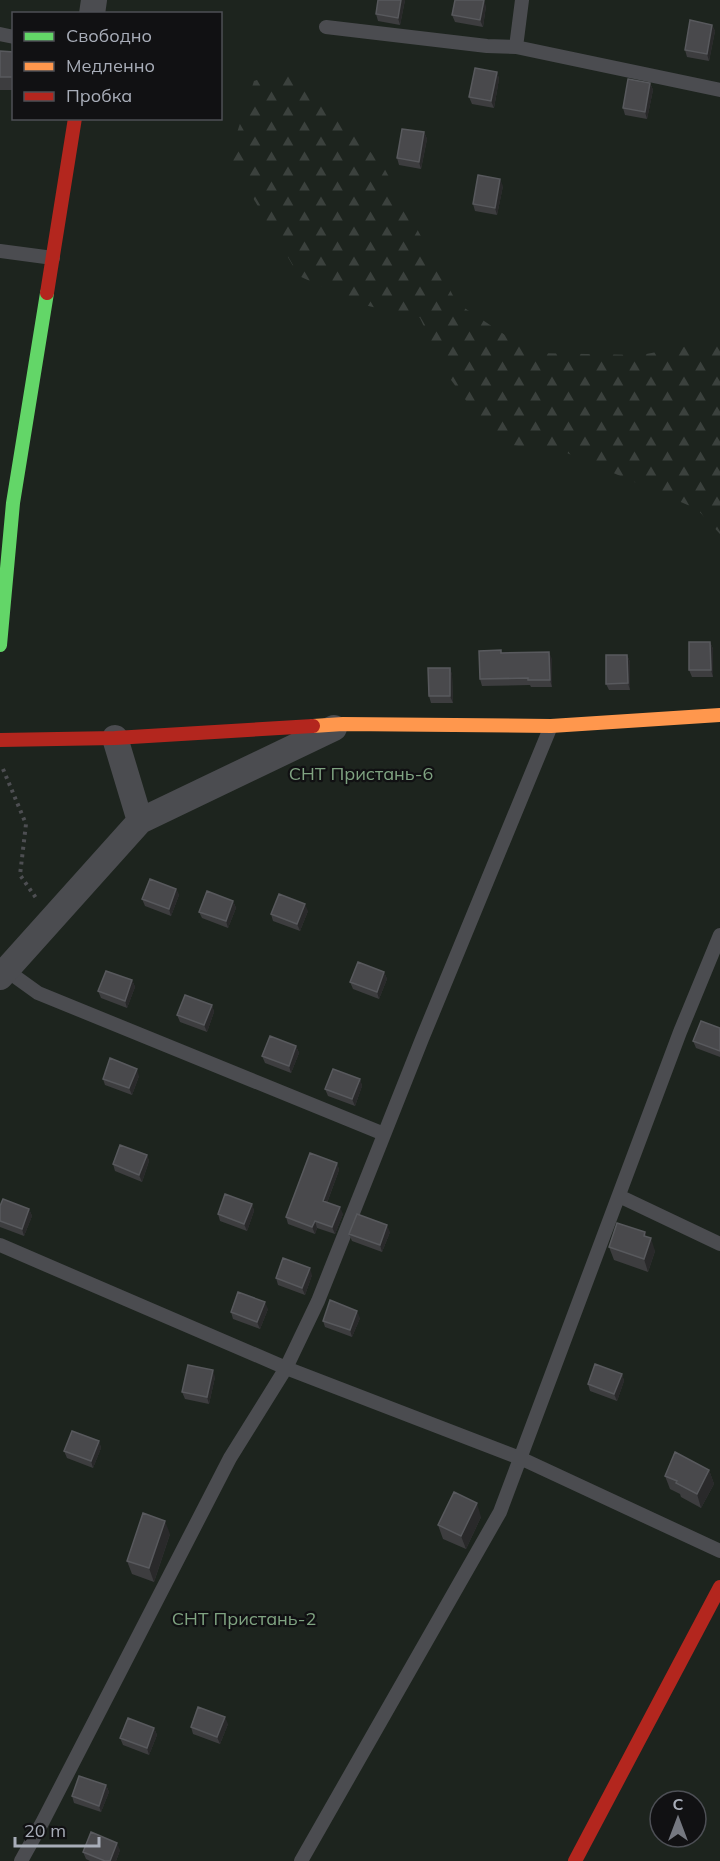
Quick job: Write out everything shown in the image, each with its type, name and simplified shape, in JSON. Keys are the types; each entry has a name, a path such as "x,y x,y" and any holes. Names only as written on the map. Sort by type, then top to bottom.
{"street":[{"path":"0,645 6,503 53,258 75,120"},
{"path":"0,740 115,738 343,724 551,726 720,715"},
{"path":"3,973 140,821 343,724"},
{"path":"115,738 140,821"},
{"path":"575,1861 720,1587"}],"lane":[{"path":"516,47 522,0"},
{"path":"326,27 487,46 516,47 720,90"},
{"path":"0,251 53,258"},
{"path":"21,1861 230,1458 286,1368 318,1301 426,1028 551,726"},
{"path":"302,1861 500,1512 680,1032 720,935"},
{"path":"3,973 38,993 384,1134"},
{"path":"619,1196 720,1244"},
{"path":"0,1245 286,1368 520,1458 720,1551"}],"path":[{"path":"0,763 26,824 20,875 51,920"}],"green space":[{"name":"СНТ Пристань-6","path":"0,0 720,0 720,1861 0,1861"},
{"path":"290,68 382,164 457,303 532,353 641,355 720,340 720,534 697,509 567,453 497,443 446,373 420,318 360,304 299,276 229,157 254,81"}],"building":[{"path":"378,0 401,0 398,18 376,14"},
{"path":"455,0 484,0 480,20 452,15"},
{"path":"690,20 712,25 707,54 685,50"},
{"path":"0,51 12,52 12,77 0,77"},
{"path":"475,68 497,72 491,101 469,97"},
{"path":"628,79 650,83 645,112 623,108"},
{"path":"402,129 424,132 419,162 397,158"},
{"path":"478,175 500,179 495,208 473,204"},
{"path":"689,642 710,642 711,670 689,670"},
{"path":"501,650 501,653 549,652 550,680 480,679 479,651"},
{"path":"606,655 627,655 628,683 606,684"},
{"path":"428,668 450,668 450,696 429,696"},
{"path":"150,879 176,889 169,909 142,899"},
{"path":"207,891 233,901 226,921 199,912"},
{"path":"279,894 305,904 297,924 271,914"},
{"path":"358,962 384,972 377,992 350,982"},
{"path":"106,971 132,980 125,1001 98,991"},
{"path":"185,995 212,1005 204,1025 177,1015"},
{"path":"701,1021 720,1028 720,1051 693,1041"},
{"path":"270,1036 296,1046 289,1066 262,1056"},
{"path":"110,1058 137,1069 129,1088 103,1079"},
{"path":"333,1069 360,1079 352,1099 325,1089"},
{"path":"120,1145 147,1155 139,1175 113,1164"},
{"path":"310,1153 337,1163 323,1201 340,1207 332,1227 315,1221 312,1227 286,1217"},
{"path":"225,1194 252,1204 244,1224 218,1214"},
{"path":"3,1199 29,1209 22,1229 0,1221 0,1206"},
{"path":"357,1214 387,1225 380,1245 349,1234"},
{"path":"617,1223 645,1232 644,1236 651,1238 644,1259 609,1247"},
{"path":"283,1258 310,1268 302,1288 276,1278"},
{"path":"238,1292 265,1302 257,1322 231,1312"},
{"path":"330,1300 357,1311 350,1330 323,1321"},
{"path":"595,1364 622,1374 614,1394 588,1384"},
{"path":"188,1365 213,1370 207,1397 182,1392"},
{"path":"72,1431 99,1441 91,1461 64,1451"},
{"path":"675,1452 709,1470 697,1494 665,1476"},
{"path":"454,1492 477,1503 461,1536 438,1525"},
{"path":"143,1513 165,1521 149,1568 127,1561"},
{"path":"198,1707 225,1717 217,1737 191,1727"},
{"path":"128,1718 154,1728 147,1748 120,1738"},
{"path":"79,1776 106,1785 99,1806 72,1796"},
{"path":"91,1832 117,1843 110,1861 83,1852"}],"traffic: fast":[{"path":"0,645 13,503 47,293"}],"traffic: slow":[{"path":"313,726 343,724 551,726 720,715"}],"traffic: jam":[{"path":"47,293 75,120"},
{"path":"0,740 115,738 313,726"},
{"path":"575,1861 720,1587"}],"park label":[{"name":"СНТ Пристань-2","path":"244,1618"}]}
